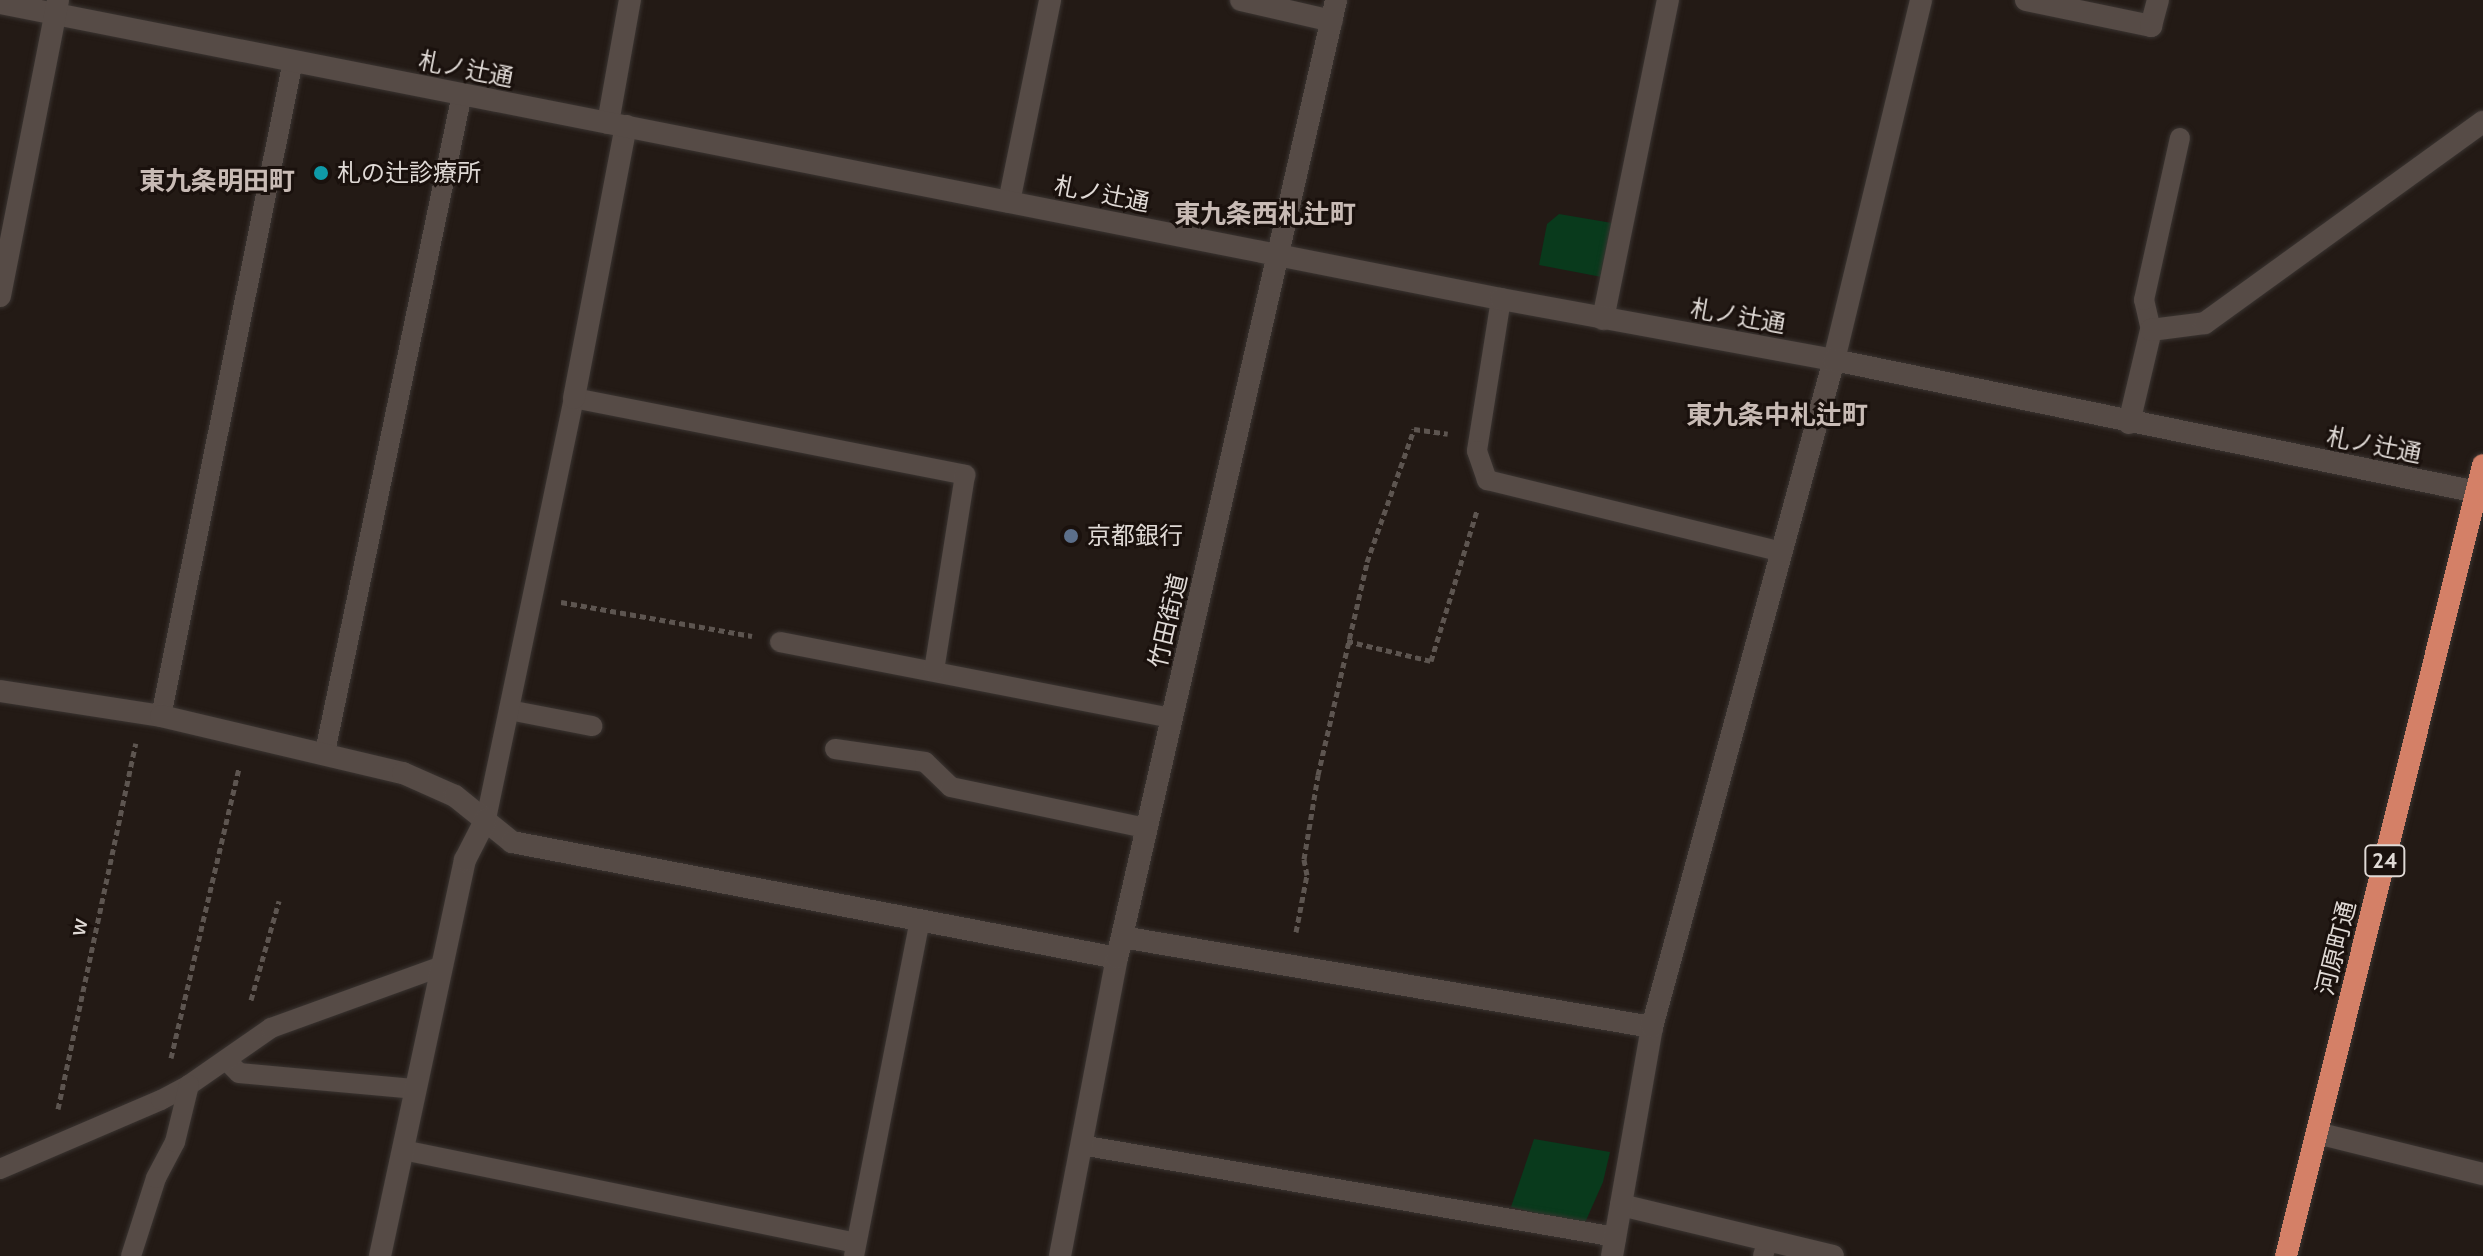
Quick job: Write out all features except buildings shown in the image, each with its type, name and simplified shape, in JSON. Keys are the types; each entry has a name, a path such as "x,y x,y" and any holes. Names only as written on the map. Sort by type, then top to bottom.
{"highway":[{"name":"河原町通","path":"2286,1256 2483,465"}],"street":[{"path":"574,398 617,124 630,0"},
{"path":"1009,202 1050,0"},
{"path":"1241,0 1334,10"},
{"path":"1603,319 1668,0"},
{"path":"1614,1247 1652,1027 1834,360 1921,0"},
{"path":"2026,0 2151,26 2158,0"},
{"name":"札ノ辻通","path":"0,3 57,7 293,61 1603,319 1834,360 2477,492"},
{"path":"0,296 57,7"},
{"name":"竹田街道","path":"1060,1256 1119,947 1334,10"},
{"path":"2129,423 2151,330 2205,323 2483,122"},
{"path":"0,691 152,714 325,752 403,773 455,796 512,842 920,920 1119,947 1290,965 1652,1027"},
{"path":"380,1256 465,860 486,819"},
{"path":"2317,1133 2483,1174"},
{"path":"1621,1205 1766,1248 1833,1256"}],"lane":[{"path":"152,714 293,61"},
{"path":"325,752 462,94"},
{"path":"2151,330 2144,300 2180,138"},
{"path":"1501,299 1477,451 1487,480 1782,552"},
{"path":"486,819 574,398 965,475 934,671"},
{"path":"780,642 1172,718"},
{"path":"509,710 592,726"},
{"path":"835,749 925,762 951,787 1146,828"},
{"path":"403,1150 855,1250 920,920"},
{"path":"0,1169 161,1100 189,1085 271,1028 442,966"},
{"path":"232,1056 239,1073 416,1089"},
{"path":"131,1256 156,1178 175,1142 189,1085"},
{"path":"1081,1145 1614,1247"}],"path":[{"path":"1290,965 1307,875 1304,859 1318,775 1347,641 1367,562 1414,429 1478,440"},
{"path":"1347,641 1431,661 1487,480"},
{"path":"533,597 780,642"},
{"name":"w","path":"49,1149 152,714"},
{"path":"161,1100 246,736"},
{"path":"232,1056 279,901"}],"green space":[{"path":"1559,214 1618,224 1607,278 1539,265 1547,224"},
{"path":"1534,1139 1610,1152 1603,1182 1584,1225 1511,1207"}],"place":[{"name":"札の辻診療所","path":"321,173"},
{"name":"京都銀行","path":"1071,536"}],"district":[{"name":"東九条明田町","path":"217,182"},
{"name":"東九条西札辻町","path":"1265,215"},
{"name":"東九条中札辻町","path":"1777,416"}]}
